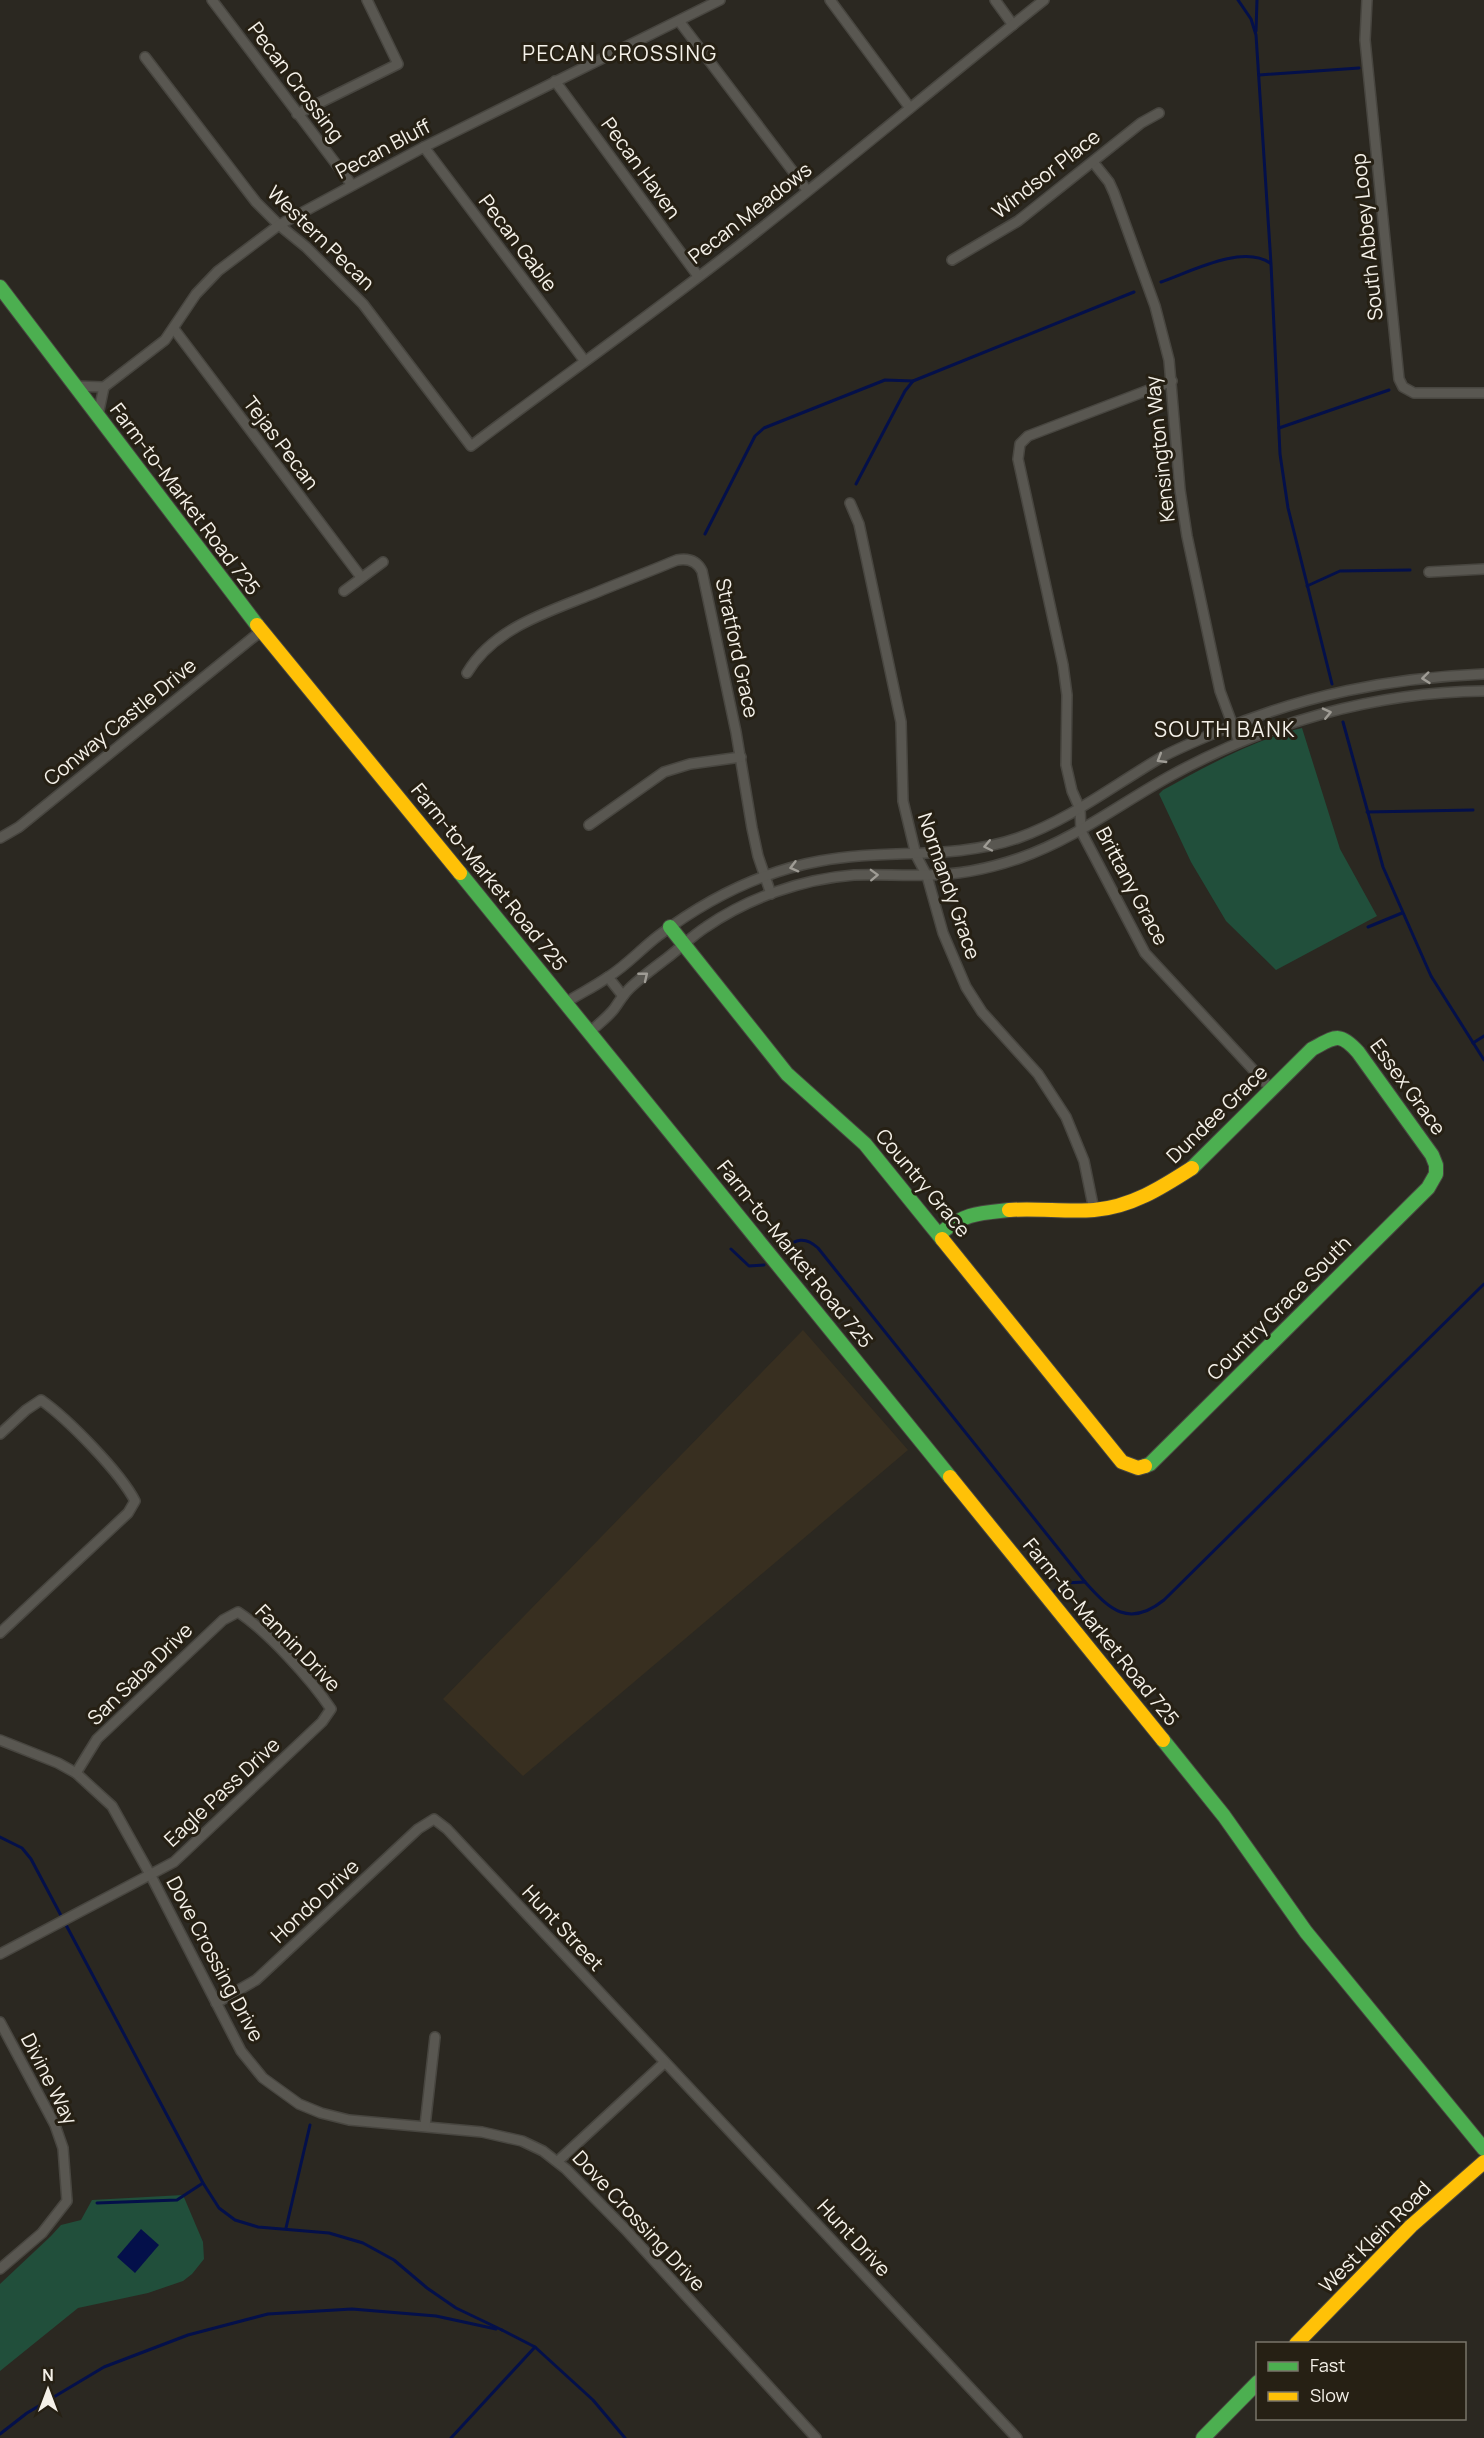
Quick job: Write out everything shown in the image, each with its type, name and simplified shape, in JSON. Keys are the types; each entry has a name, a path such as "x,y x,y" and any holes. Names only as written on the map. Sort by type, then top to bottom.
{"street":[{"name":"Pecan Crossing","path":"212,0 352,185"},
{"path":"297,114 398,64 367,0"},
{"name":"Pecan Bluff","path":"104,387 165,340 196,294 218,271 279,225 424,147 720,0"},
{"path":"830,0 909,108"},
{"path":"995,0 1013,25"},
{"name":"Pecan Meadows","path":"471,446 854,156 909,108 1044,0"},
{"name":"South Abbey Loop","path":"1367,0 1365,39 1399,379 1403,387 1414,393 1484,393"},
{"path":"679,21 807,190"},
{"name":"Western Pecan","path":"145,57 237,178 279,225 306,247 363,304 471,446"},
{"name":"Pecan Haven","path":"555,81 698,276"},
{"name":"Windsor Place","path":"952,260 1006,230 1141,123 1159,113"},
{"name":"Pecan Gable","path":"424,147 584,360"},
{"name":"Kensington Way","path":"1093,162 1109,182 1155,306 1172,381 1177,469 1184,520 1220,691 1239,742"},
{"name":"Farm-to-Market Road 725","path":"0,287 261,631 378,771 1109,1672 1224,1816 1306,1932 1484,2149"},
{"name":"Tejas Pecan","path":"174,329 361,577"},
{"name":"Brittany Grace","path":"1172,381 1032,435 1020,444 1018,459 1066,680 1068,778 1080,809 1081,831 1145,953 1272,1090"},
{"path":"74,386 104,387 98,415"},
{"name":"Normandy Grace","path":"850,503 859,524 901,722 903,801 916,855 927,876 948,948 974,1000 996,1029 1038,1074 1066,1116 1084,1161 1094,1210"},
{"name":"Stratford Grace","path":"467,673 489,646 531,619 677,560 692,561 702,571 741,757 752,828 771,894"},
{"path":"344,591 383,562"},
{"path":"1429,572 1484,569"},
{"name":"Conway Castle Drive","path":"0,838 20,827 261,631"},
{"path":"565,1004 608,977 670,927 720,895 765,876 837,858 916,855 967,850 1008,841 1048,826 1080,809 1162,757 1232,726 1303,700 1419,679 1484,674"},
{"path":"589,1033 623,996 703,929 729,913 771,894 845,876 927,876 958,873 1000,864 1038,852 1081,831 1140,792 1194,763 1239,742 1293,722 1355,706 1421,695 1484,692"},
{"path":"589,825 664,772 690,764 741,757"},
{"name":"Country Grace","path":"670,927 787,1074 855,1133 940,1234 1122,1462 1138,1468"},
{"path":"608,977 623,996"},
{"name":"Dundee Grace","path":"940,1234 962,1217 981,1212 1094,1210 1136,1201 1179,1178 1208,1154 1316,1046 1330,1038 1339,1037"},
{"name":"Essex Grace","path":"1339,1037 1346,1039 1358,1052 1429,1150 1437,1168"},
{"name":"Country Grace South","path":"1138,1468 1150,1464 1428,1188 1436,1176 1437,1168"},
{"path":"0,1434 26,1410 41,1400 57,1411 119,1477 135,1501 128,1513 0,1633"},
{"name":"Fannin Drive","path":"238,1612 254,1622 331,1709"},
{"name":"San Saba Drive","path":"76,1773 97,1739 223,1620 238,1612"},
{"name":"Eagle Pass Drive","path":"0,1954 151,1876 184,1854 322,1722 331,1709"},
{"name":"Dove Crossing Drive","path":"0,1740 58,1763 76,1773 112,1806 151,1876 241,2051 263,2078 299,2104 321,2113 349,2120 482,2132 522,2141 558,2161 625,2229 816,2438"},
{"name":"Hondo Drive","path":"216,2003 256,1980 418,1829 434,1819"},
{"name":"Hunt Street","path":"434,1819 447,1829 664,2063"},
{"name":"Divine Way","path":"0,2022 55,2125 63,2148 67,2201 42,2233 0,2269"},
{"path":"425,2126 435,2037"},
{"path":"558,2161 664,2063"},
{"name":"Hunt Drive","path":"664,2063 1017,2438"},
{"name":"West Klein Road","path":"1297,2342 1411,2226 1484,2162"},
{"path":"1203,2438 1256,2383"}],"shaded area":[{"path":"803,1330 908,1450 523,1776 443,1699"},
{"path":"141,2229 159,2245 135,2273 117,2257"}],"green space":[{"path":"1302,728 1340,849 1377,916 1276,970 1226,921 1191,862 1159,794 1231,754 1266,739"},
{"path":"183,2195 203,2242 204,2259 192,2274 183,2281 148,2293 78,2308 0,2371 0,2284 61,2225 81,2220 92,2200"}],"waterway":[{"path":"1238,0 1251,19 1256,35 1271,264 1280,454 1288,508 1332,684"},
{"path":"1256,31 1257,0"},
{"path":"1259,75 1359,68"},
{"path":"1161,282 1231,258 1258,258 1270,263"},
{"path":"705,534 755,436 764,428 885,380 913,381 1134,292"},
{"path":"856,484 905,391 913,381"},
{"path":"1279,428 1389,390"},
{"path":"1307,586 1340,571 1410,570"},
{"path":"1343,722 1383,867 1431,976 1484,1060"},
{"path":"1367,812 1473,810"},
{"path":"1368,927 1402,913"},
{"path":"1473,1043 1484,1036"},
{"path":"783,1249 800,1240 805,1240 818,1248 1085,1582 1103,1601 1121,1612 1130,1614 1140,1613 1164,1600 1484,1284"},
{"path":"731,1249 749,1266 764,1265"},
{"path":"1052,1593 1065,1583 1085,1582"},
{"path":"0,1837 22,1848 31,1859 203,2183 219,2208 235,2220 258,2227 329,2233 363,2243 394,2260 427,2288 456,2308 502,2330"},
{"path":"286,2228 310,2125"},
{"path":"97,2203 177,2200 203,2183"},
{"path":"0,2434 27,2413 104,2367 188,2335 268,2314 352,2309 436,2316 496,2329"},
{"path":"502,2330 535,2347 593,2400 625,2438"},
{"path":"451,2438 535,2347"}],"traffic: fast":[{"path":"0,287 257,625"},
{"path":"460,873 950,1477"},
{"path":"670,927 787,1074 865,1144 942,1239"},
{"path":"1145,1466 1150,1464 1428,1188 1436,1174 1436,1165 1432,1155 1358,1052 1352,1045 1337,1038 1312,1049 1192,1168"},
{"path":"940,1234 964,1218 980,1213 1009,1210"},
{"path":"1163,1740 1224,1816 1306,1932 1484,2149"},
{"path":"1203,2438 1256,2384"}],"traffic: slow":[{"path":"257,625 460,873"},
{"path":"1009,1210 1108,1208 1133,1201 1169,1183 1192,1168"},
{"path":"942,1239 1122,1462 1138,1468 1145,1466"},
{"path":"950,1477 1163,1740"},
{"path":"1298,2342 1411,2226 1484,2162"}],"district":[{"name":"PECAN CROSSING","path":"620,54"},
{"name":"SOUTH BANK","path":"1225,730"}]}
